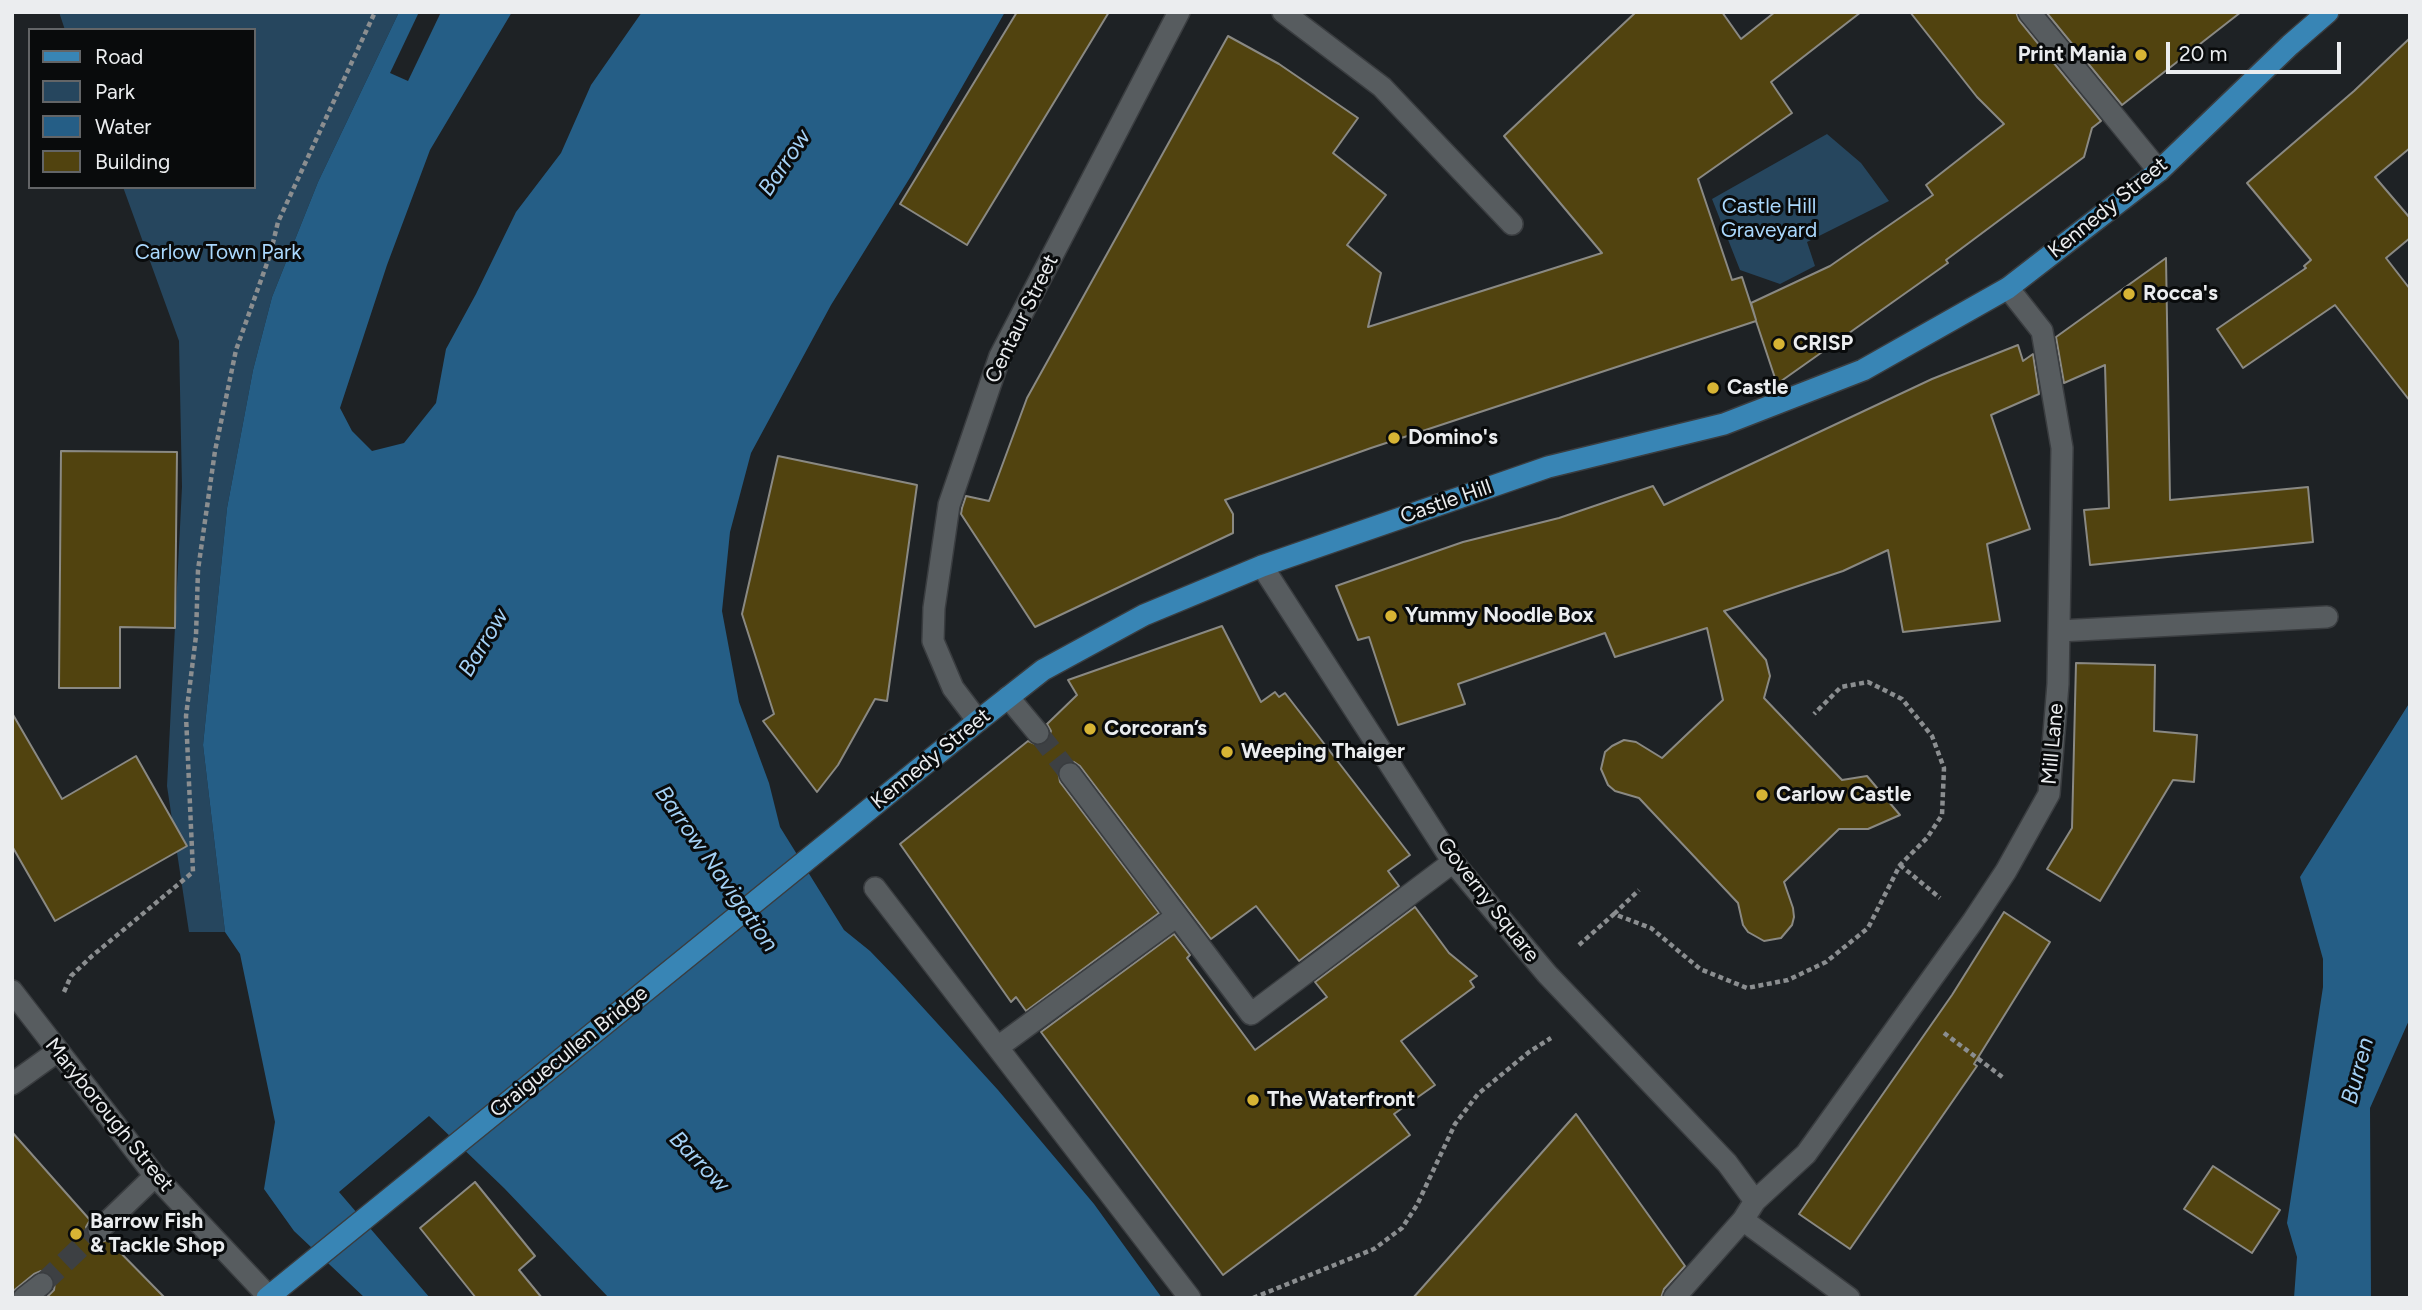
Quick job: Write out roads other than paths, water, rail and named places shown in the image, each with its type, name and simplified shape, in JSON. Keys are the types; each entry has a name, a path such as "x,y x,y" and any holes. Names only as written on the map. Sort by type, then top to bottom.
{"main road":[{"name":"Kennedy Street","path":"1863,370 2008,288 2159,170 2328,12"},
{"name":"Castle Hill","path":"1043,670 1144,615 1262,566 1548,467 1724,424 1863,370"},
{"name":"Kennedy Street","path":"819,850 1043,670"},
{"name":"Graiguecullen Bridge","path":"268,1297 819,850"}],"street":[{"name":"Centaur Street","path":"978,721 953,688 933,641 934,608 948,505 1000,356 1179,12"},
{"path":"1283,12 1382,87 1512,224"},
{"path":"2029,12 2159,170"},
{"name":"Mill Lane","path":"1674,1298 1743,1220 1755,1201 1806,1154 1973,921 2006,871 2049,794 2059,631 2062,448 2042,331 2008,288"},
{"name":"Governy Square","path":"1262,566 1453,862 1547,974 1727,1163 1755,1201"},
{"path":"2059,631 2327,617"},
{"path":"1008,697 1038,733"},
{"path":"1070,774 1251,1014 1453,862"},
{"path":"876,888 1190,1298"},
{"path":"998,1047 1177,916"},
{"name":"Maryborough Street","path":"12,991 155,1176 268,1297"},
{"path":"12,1084 51,1042"},
{"path":"99,1230 155,1176"},
{"path":"1743,1220 1849,1298"},
{"path":"24,1298 42,1284"}],"water":[{"path":"399,12 512,12 430,150 387,265 340,408 352,431 372,451 404,443 436,403 446,349 516,212 561,153 591,85 642,12 1005,12 911,176 831,305 751,453 730,532 722,611 739,702 769,783 780,827 844,930 870,951 896,978 998,1090 1094,1204 1162,1298 609,1298 504,1188 429,1116 339,1192 430,1298 365,1298 294,1231 264,1189 275,1122 240,954 225,932 203,745 227,508 253,370 272,297 318,182"},
{"name":"Burren","path":"2410,702 2410,1018 2370,1108 2371,1298 2294,1298 2297,1257 2287,1223 2323,987 2323,959 2300,877"}],"tunnel":[{"path":"1038,733 1070,774"},
{"path":"42,1284 99,1230"}],"place":[{"name":"Print Mania","path":"2141,55"},
{"name":"Rocca's","path":"2129,294"},
{"name":"CRISP","path":"1779,344"},
{"name":"Castle","path":"1713,388"},
{"name":"Domino's","path":"1394,438"},
{"name":"Yummy Noodle Box","path":"1391,616"},
{"name":"Corcoran’s","path":"1090,729"},
{"name":"Weeping Thaiger","path":"1227,752"},
{"name":"Carlow Castle","path":"1762,795"},
{"name":"The Waterfront","path":"1253,1100"},
{"name":"Barrow Fish & Tackle Shop","path":"76,1234"}],"water label":[{"name":"Barrow","path":"785,163"},
{"name":"Barrow","path":"484,643"},
{"name":"Barrow Navigation","path":"716,869"},
{"name":"Barrow","path":"699,1162"}],"park label":[{"name":"Castle Hill Graveyard","path":"1769,219"},
{"name":"Carlow Town Park","path":"218,253"}]}
